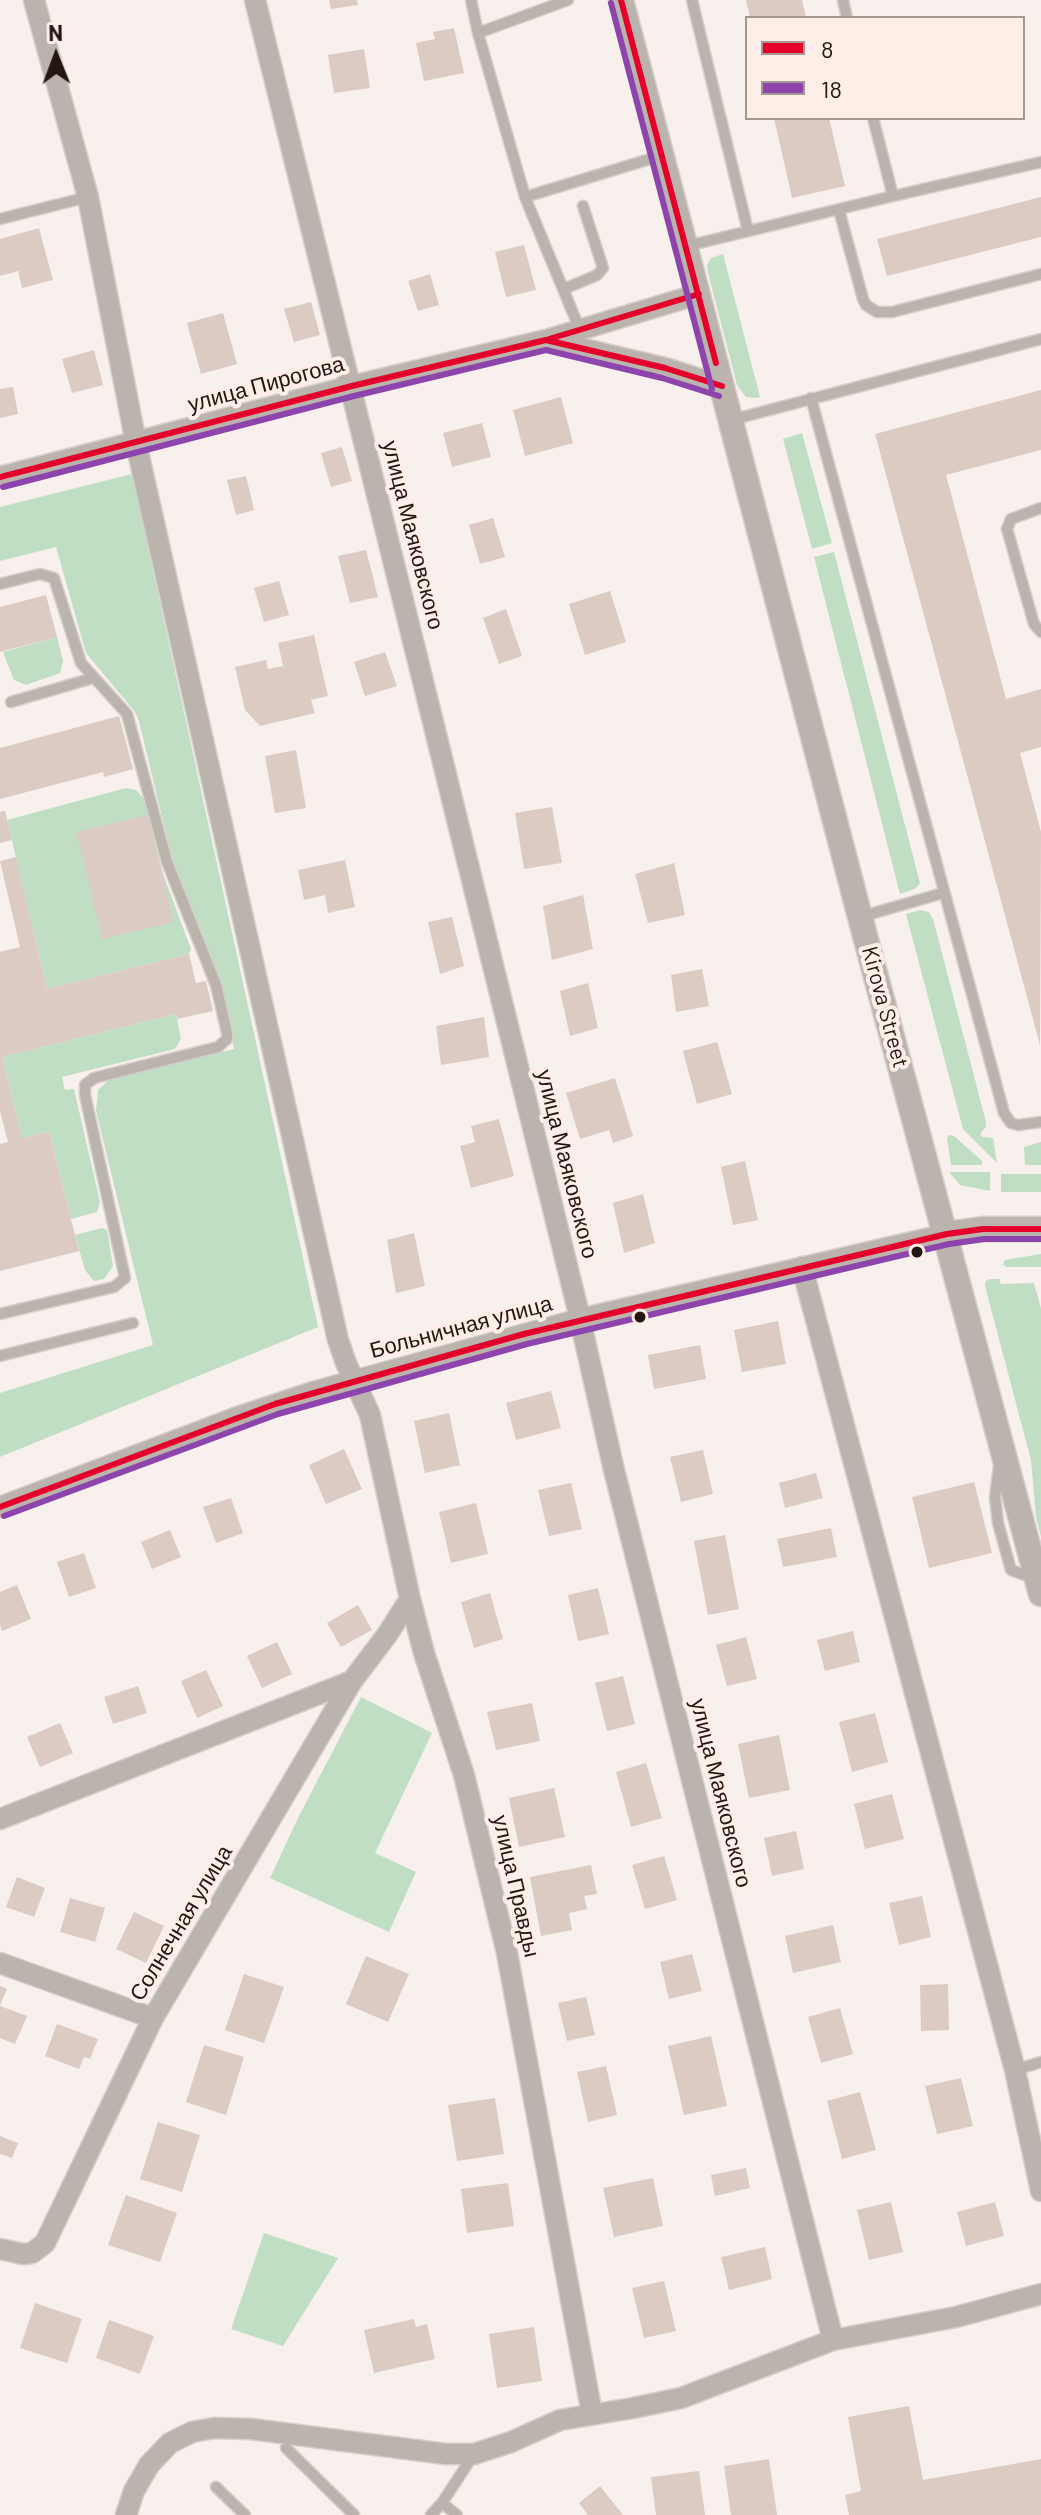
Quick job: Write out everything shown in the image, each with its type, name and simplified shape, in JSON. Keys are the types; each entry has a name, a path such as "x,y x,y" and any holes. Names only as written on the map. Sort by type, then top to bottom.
{"street":[{"name":"улица Правды","path":"34,0 88,197 136,443 341,1352 370,1415 410,1599 424,1653 464,1775 507,1953 592,2414"},
{"name":"улица Маяковского","path":"255,0 580,1319 620,1495 833,2340"},
{"path":"621,0 722,386"},
{"name":"улица Пирогова","path":"0,477 352,386 546,340 699,294"},
{"name":"улица Пирогова","path":"546,340 679,372 722,386"},
{"name":"Kirova Street","path":"722,386 1039,1587"},
{"path":"947,1234 983,1229 1041,1229"},
{"name":"Больничная улица","path":"0,1507 235,1418 354,1380 580,1319 947,1234"},
{"path":"802,1267 1015,2070 1041,2191"},
{"name":"Солнечная улица","path":"0,2249 32,2253 45,2243 153,2018 352,1681 410,1599"},
{"path":"0,1819 352,1681"},
{"path":"0,1963 153,2018"},
{"path":"126,2515 140,2478 158,2454 182,2436 203,2429 290,2432 427,2452 474,2454 502,2446 560,2420 681,2398 833,2340 956,2317 1041,2294"}],"lane":[{"path":"471,0 525,197 580,330"},
{"path":"478,33 568,0"},
{"path":"692,0 748,231"},
{"path":"874,120 893,196"},
{"path":"525,197 662,155"},
{"path":"687,246 1041,162"},
{"path":"0,219 88,197"},
{"path":"564,289 597,275 603,268 583,206"},
{"path":"839,210 863,299 877,312 892,312 1041,274"},
{"path":"731,420 1041,339"},
{"path":"811,398 1004,1113 1011,1123 1018,1125 1041,1122"},
{"path":"1041,508 1011,519 1007,529 1034,624 1041,632"},
{"path":"0,584 40,574 54,578 76,654 93,678 124,709 167,862 216,985 227,1039 218,1047 94,1078 85,1085 125,1278 114,1287 0,1314"},
{"path":"11,702 93,678"},
{"path":"860,917 943,893"},
{"path":"0,1356 133,1323"},
{"path":"1015,2070 1041,2062"},
{"path":"286,2448 354,2515"},
{"path":"431,2515 474,2454"},
{"path":"216,2487 245,2515"},
{"path":"442,2503 457,2515"}],"green space":[{"path":"723,254 760,397 757,398 746,397 737,385 708,273 707,265 711,258"},
{"path":"802,433 832,543 812,549 783,439"},
{"path":"132,474 318,1327 0,1457 0,1393 153,1345 96,1111 98,1090 109,1080 234,1049 221,983 173,863 139,721 86,653 56,547 0,561 0,507"},
{"path":"834,552 920,883 915,889 900,894 814,557"},
{"path":"57,637 63,661 60,673 26,685 14,680 3,652"},
{"path":"126,788 136,790 144,799 163,874 191,949 189,954 47,989 7,820"},
{"path":"921,910 929,912 933,919 986,1122 980,1134 993,1138 997,1163 963,1129 906,914"},
{"path":"176,1014 181,1039 175,1049 62,1077 65,1090 74,1089 100,1202 97,1212 71,1219 49,1132 22,1138 2,1057"},
{"path":"949,1135 982,1161 982,1165 951,1165"},
{"path":"1041,1142 1041,1165 1025,1165 1024,1147"},
{"path":"949,1172 990,1172 990,1191 960,1185"},
{"path":"1001,1174 1041,1174 1041,1192 1001,1192"},
{"path":"102,1228 107,1230 113,1266 104,1279 94,1281 85,1270 75,1235"},
{"path":"1041,1254 1041,1267 1006,1267 1003,1264 1005,1260"},
{"path":"990,1279 999,1279 1001,1284 1034,1283 1041,1309 1041,1537 1031,1460 985,1286"},
{"path":"361,1697 432,1733 375,1853 416,1872 389,1932 270,1878"},
{"path":"264,2233 338,2258 283,2346 231,2329"}],"building":[{"path":"329,0 357,0 358,5 331,9"},
{"path":"746,0 802,0 806,16 750,16"},
{"path":"454,28 464,73 424,81 416,43 435,39 433,32"},
{"path":"364,49 370,88 334,93 328,55"},
{"path":"774,120 829,120 845,186 792,198"},
{"path":"1041,197 1041,237 887,276 877,239"},
{"path":"39,228 53,280 22,288 18,271 0,276 0,239"},
{"path":"524,245 536,290 506,297 495,252"},
{"path":"430,274 439,305 418,311 408,281"},
{"path":"311,302 320,335 294,342 284,309"},
{"path":"223,313 237,364 201,374 187,323"},
{"path":"94,350 103,385 72,393 62,359"},
{"path":"13,387 18,414 0,418 0,389"},
{"path":"1041,390 1041,450 946,475 1006,699 1041,689 1041,747 1020,753 1041,832 1040,1045 875,434"},
{"path":"561,397 573,443 525,456 513,410"},
{"path":"482,423 491,457 452,467 443,433"},
{"path":"342,447 352,481 331,487 321,453"},
{"path":"246,476 254,510 236,515 227,480"},
{"path":"493,518 505,557 480,564 469,525"},
{"path":"366,550 378,597 350,603 338,556"},
{"path":"279,581 289,615 264,622 254,588"},
{"path":"610,591 626,642 585,655 569,604"},
{"path":"46,595 57,637 0,652 0,607"},
{"path":"506,609 522,656 499,664 483,618"},
{"path":"314,635 328,696 311,700 315,713 260,726 245,710 235,667 266,660 268,669 283,666 278,643"},
{"path":"385,652 397,686 365,696 354,662"},
{"path":"119,716 133,769 104,777 103,772 0,799 0,748"},
{"path":"296,750 306,808 275,813 265,756"},
{"path":"552,807 562,863 524,869 515,813"},
{"path":"5,811 12,840 0,843 0,812"},
{"path":"148,815 174,922 102,939 76,832"},
{"path":"16,857 47,989 189,954 196,983 206,981 213,1011 177,1019 176,1014 2,1057 22,1138 49,1132 79,1251 0,1271 0,1144 8,1142 0,1111 0,952 20,947 0,861"},
{"path":"345,860 355,907 328,913 325,895 304,900 298,870"},
{"path":"674,863 685,915 648,923 635,874"},
{"path":"583,895 593,949 552,960 543,906"},
{"path":"452,917 464,966 440,974 428,922"},
{"path":"702,969 709,1006 676,1012 671,975"},
{"path":"588,983 598,1028 570,1036 560,991"},
{"path":"484,1017 489,1057 441,1065 436,1026"},
{"path":"717,1042 732,1094 697,1104 683,1051"},
{"path":"615,1078 633,1136 613,1143 609,1130 580,1139 566,1093"},
{"path":"499,1119 514,1176 471,1188 460,1146 475,1142 471,1126"},
{"path":"745,1161 758,1220 733,1225 721,1167"},
{"path":"643,1194 655,1243 624,1253 613,1203"},
{"path":"414,1233 425,1286 396,1293 387,1240"},
{"path":"778,1321 786,1364 742,1372 734,1330"},
{"path":"700,1345 706,1379 654,1389 648,1355"},
{"path":"551,1391 561,1428 516,1440 506,1403"},
{"path":"449,1413 460,1465 425,1473 414,1421"},
{"path":"344,1449 362,1489 326,1504 309,1465"},
{"path":"703,1450 713,1494 681,1502 670,1457"},
{"path":"816,1473 823,1498 785,1508 779,1483"},
{"path":"974,1482 992,1553 929,1568 912,1497"},
{"path":"571,1483 582,1529 549,1536 538,1490"},
{"path":"231,1498 243,1533 216,1543 203,1507"},
{"path":"476,1503 488,1554 451,1563 439,1512"},
{"path":"831,1528 837,1557 783,1567 777,1539"},
{"path":"170,1530 181,1557 152,1569 141,1542"},
{"path":"725,1535 739,1609 708,1615 694,1541"},
{"path":"84,1553 96,1588 69,1597 57,1562"},
{"path":"17,1585 31,1619 2,1631 0,1592"},
{"path":"598,1588 609,1634 578,1641 568,1595"},
{"path":"490,1593 503,1639 474,1648 461,1602"},
{"path":"358,1605 372,1630 341,1647 327,1623"},
{"path":"853,1631 860,1662 825,1671 817,1640"},
{"path":"746,1637 757,1679 727,1686 716,1645"},
{"path":"277,1642 292,1674 262,1688 247,1656"},
{"path":"206,1670 223,1706 197,1718 181,1681"},
{"path":"623,1676 635,1724 607,1731 595,1683"},
{"path":"138,1686 147,1713 113,1724 104,1697"},
{"path":"532,1703 540,1741 496,1750 487,1712"},
{"path":"875,1713 888,1762 852,1772 839,1722"},
{"path":"60,1723 73,1753 40,1767 27,1737"},
{"path":"779,1735 790,1790 749,1798 738,1744"},
{"path":"646,1763 662,1818 631,1827 616,1772"},
{"path":"554,1788 565,1837 519,1847 509,1798"},
{"path":"892,1794 904,1839 865,1849 854,1804"},
{"path":"796,1831 804,1869 772,1876 764,1838"},
{"path":"664,1856 677,1900 645,1909 632,1865"},
{"path":"591,1865 597,1894 584,1896 587,1909 569,1913 572,1930 541,1936 530,1877"},
{"path":"17,1877 45,1888 34,1917 6,1907"},
{"path":"922,1896 931,1937 899,1945 889,1903"},
{"path":"70,1898 105,1908 95,1942 60,1932"},
{"path":"134,1912 164,1926 146,1963 116,1949"},
{"path":"833,1925 841,1962 793,1973 785,1936"},
{"path":"692,1954 702,1991 669,1999 660,1962"},
{"path":"366,1956 409,1974 388,2022 346,2004"},
{"path":"244,1974 284,1987 264,2043 225,2030"},
{"path":"948,1984 949,2030 921,2031 920,1985"},
{"path":"0,1986 7,1989 0,2005"},
{"path":"586,1997 595,2035 567,2041 558,2003"},
{"path":"0,2006 27,2016 15,2044 0,2038"},
{"path":"840,2008 853,2054 821,2063 808,2017"},
{"path":"57,2024 98,2039 90,2059 84,2057 79,2069 45,2056"},
{"path":"711,2036 727,2106 684,2115 668,2046"},
{"path":"204,2045 244,2057 226,2115 186,2102"},
{"path":"606,2066 617,2115 588,2122 577,2072"},
{"path":"961,2078 973,2126 937,2134 925,2086"},
{"path":"860,2092 876,2150 842,2159 827,2101"},
{"path":"495,2098 504,2154 457,2161 448,2105"},
{"path":"158,2122 200,2135 182,2192 140,2179"},
{"path":"0,2136 18,2143 12,2158 0,2154"},
{"path":"746,2168 750,2188 715,2196 711,2175"},
{"path":"653,2178 663,2226 614,2237 603,2188"},
{"path":"508,2183 514,2226 467,2233 461,2189"},
{"path":"126,2195 177,2213 160,2262 108,2245"},
{"path":"891,2202 903,2252 869,2260 857,2210"},
{"path":"995,2202 1004,2236 966,2246 957,2212"},
{"path":"765,2247 772,2279 729,2290 721,2257"},
{"path":"664,2281 676,2331 644,2338 632,2288"},
{"path":"35,2303 82,2319 67,2363 20,2348"},
{"path":"414,2319 416,2327 427,2324 435,2359 374,2373 364,2330"},
{"path":"109,2320 154,2336 140,2374 96,2358"},
{"path":"534,2327 542,2381 497,2388 489,2334"},
{"path":"909,2406 923,2480 1041,2459 1041,2515 849,2515 845,2495 861,2491 848,2417"},
{"path":"769,2459 777,2515 731,2515 724,2466"},
{"path":"699,2471 705,2515 656,2515 651,2477"},
{"path":"600,2486 623,2515 588,2515 579,2503"}],"transit line":[{"name":"8","path":"621,0 716,363"},
{"name":"18","path":"611,3 712,389"},
{"name":"8","path":"549,339 699,294"},
{"name":"8","path":"0,477 352,386 546,340 665,368 722,386"},
{"name":"18","path":"3,487 546,350 662,378 719,396"},
{"name":"8","path":"0,1507 275,1404 524,1334 947,1234 983,1229 1041,1229"},
{"name":"18","path":"4,1516 278,1414 527,1344 949,1244 984,1239 1041,1239"}]}
